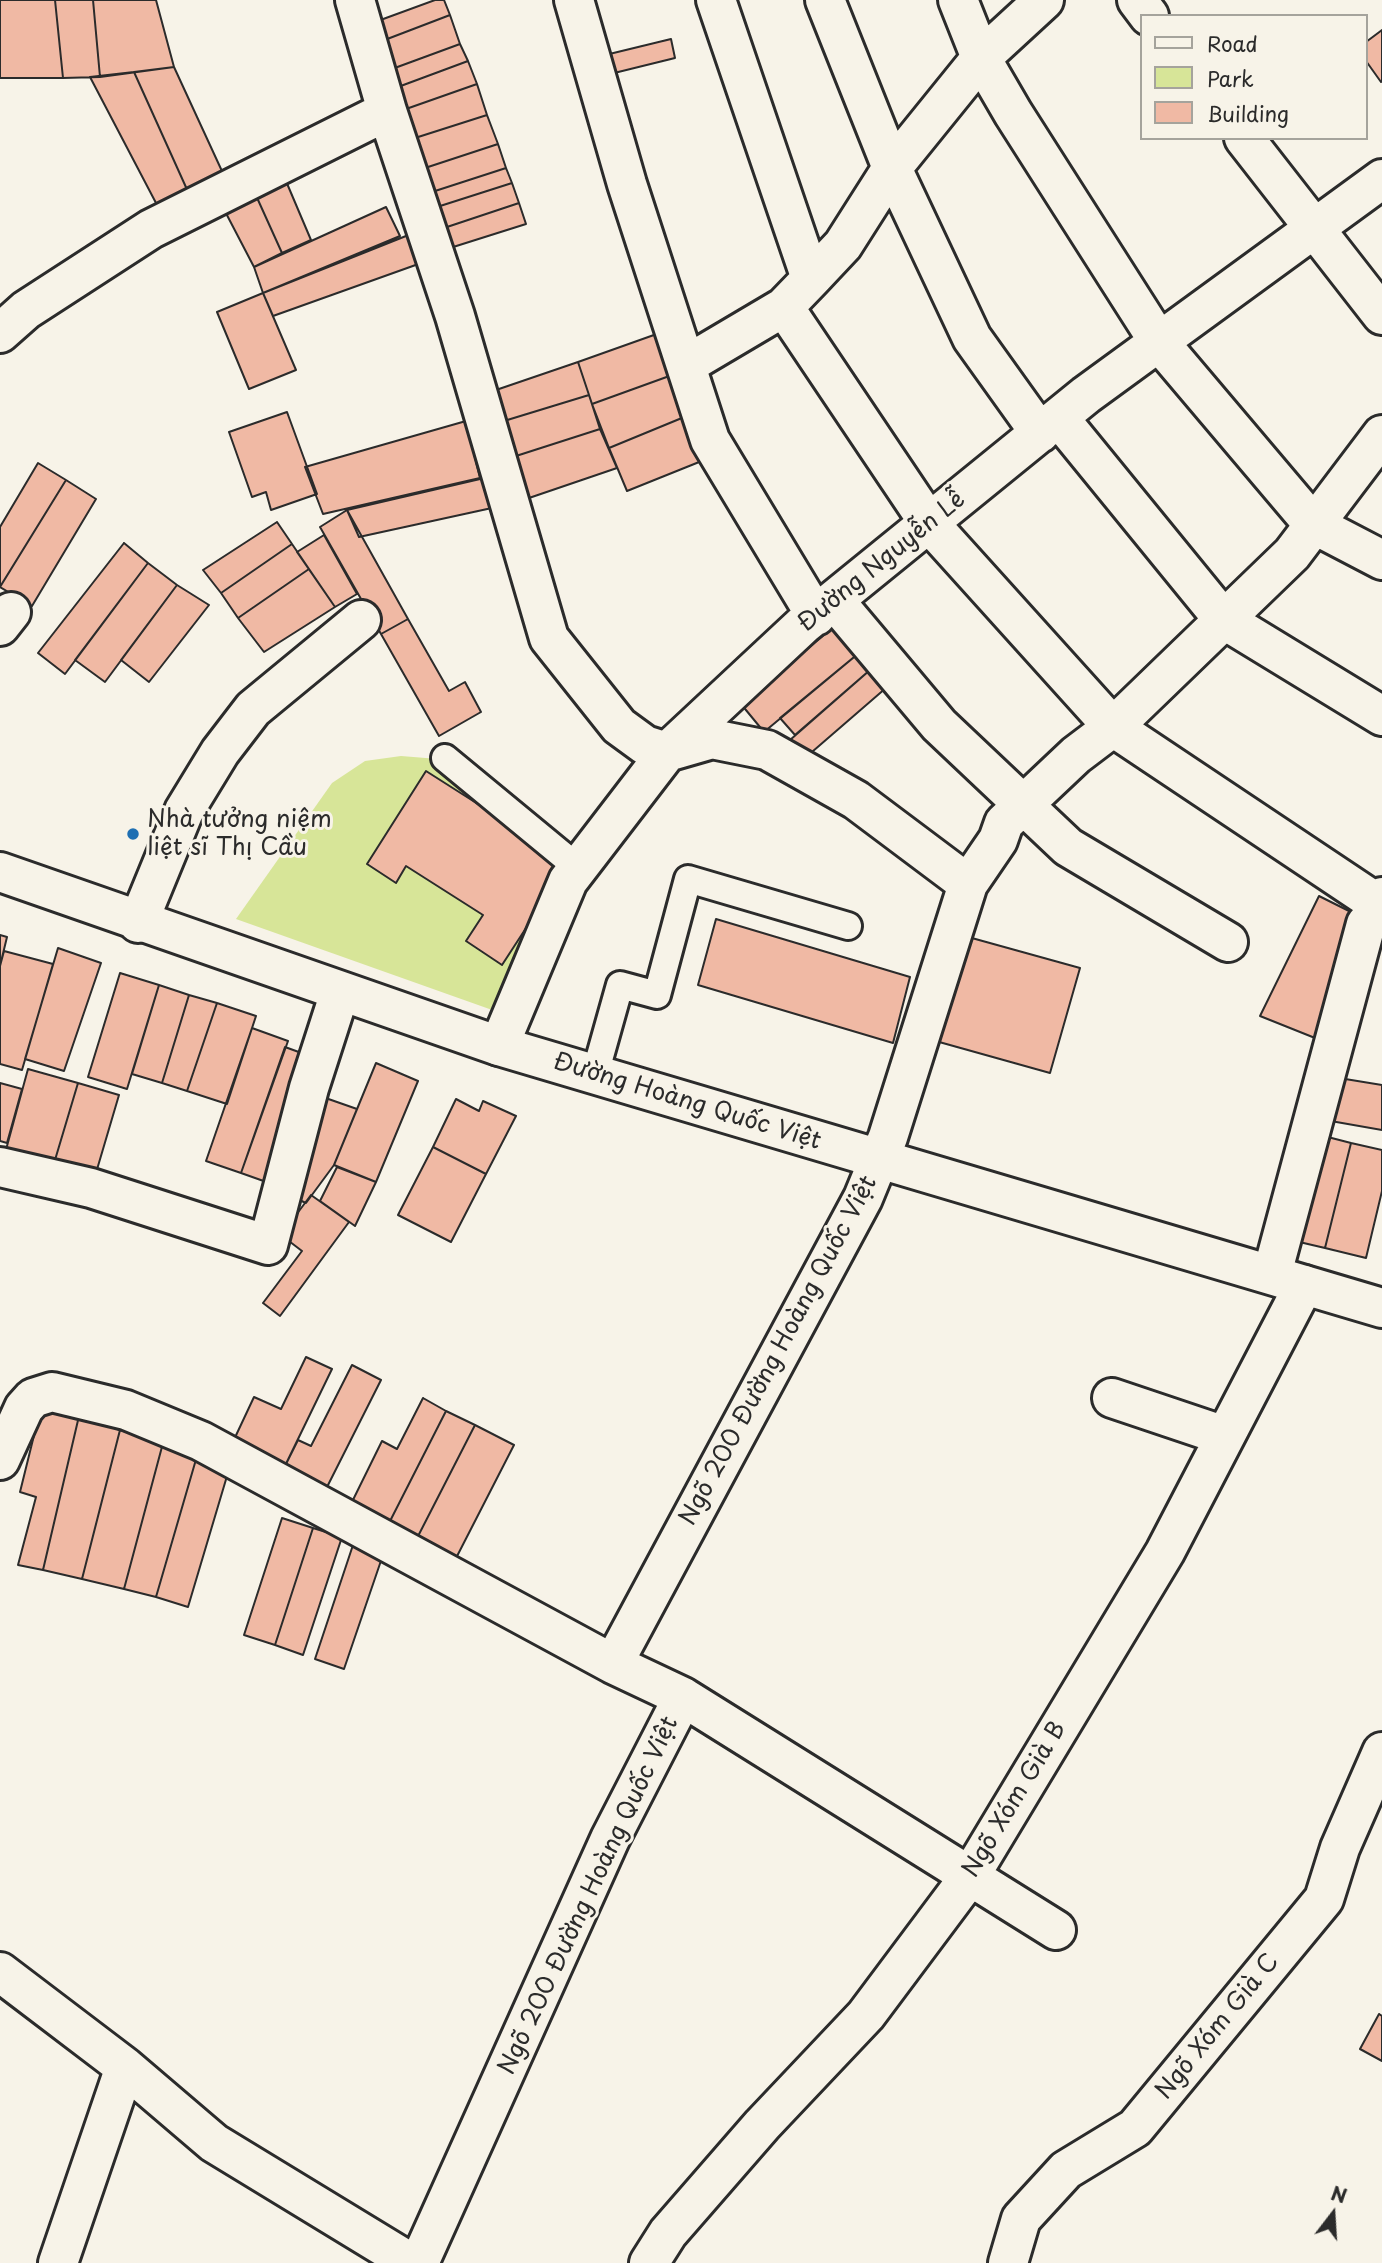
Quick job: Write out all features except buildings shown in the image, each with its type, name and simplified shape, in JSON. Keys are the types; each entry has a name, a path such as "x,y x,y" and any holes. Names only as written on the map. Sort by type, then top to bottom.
{"street":[{"path":"355,0 387,111 455,316 549,638 619,726 645,745 667,752 712,739 767,750 856,800 968,884"},
{"path":"574,0 627,184 710,440 825,608 939,725 1068,847 1228,942"},
{"path":"716,0 811,279"},
{"path":"825,0 892,168 972,338 1223,619 1382,716"},
{"path":"958,0 981,58 1013,113 1159,342 1313,524 1382,560"},
{"path":"686,365 784,307 843,245 892,168 981,58 1044,0"},
{"path":"1136,0 1147,14"},
{"path":"0,333 26,310 151,229 387,111"},
{"path":"1246,140 1382,315"},
{"name":"Đường Nguyễn Lễ","path":"499,1046 556,904 577,867 667,752 825,608 1049,425 1382,179"},
{"path":"784,307 929,523 1113,727 1378,904 1374,911"},
{"name":"Ngõ 200 Đường Hoàng Quốc Việt","path":"419,2263 610,1839 683,1698 613,1664 863,1198 879,1160 968,884 998,840 1004,823 1076,755 1113,727 1292,554 1382,435"},
{"path":"138,923 184,811 220,752 253,709 361,620"},
{"name":"Đường Hoàng Quốc Việt","path":"0,872 138,923 499,1046 1382,1308"},
{"name":"Ngõ Xóm Già B","path":"649,2263 668,2233 762,2126 866,2015 970,1876 1165,1552 1225,1436 1288,1279 1374,911"},
{"path":"0,1167 91,1188 268,1245 309,1088 340,992"},
{"path":"0,1460 24,1408 33,1398 52,1392 126,1410 201,1441 613,1664"},
{"path":"1112,1398 1225,1436"},
{"path":"683,1698 1056,1930"},
{"name":"Ngõ Xóm Già C","path":"1008,2263 1021,2219 1066,2170 1135,2128 1324,1899 1340,1848 1382,1752"},
{"path":"0,1972 125,2067 214,2143 411,2263"},
{"path":"58,2263 125,2067"}],"lane":[{"path":"445,758 577,867"},
{"path":"595,1074 620,985 657,995 688,880 848,926"}],"green space":[{"path":"401,756 438,759 566,852 495,1011 236,919 332,783 365,761"}],"place":[{"name":"Nhà tưởng niệm liệt sĩ Thị Cầu","path":"133,834"}]}
